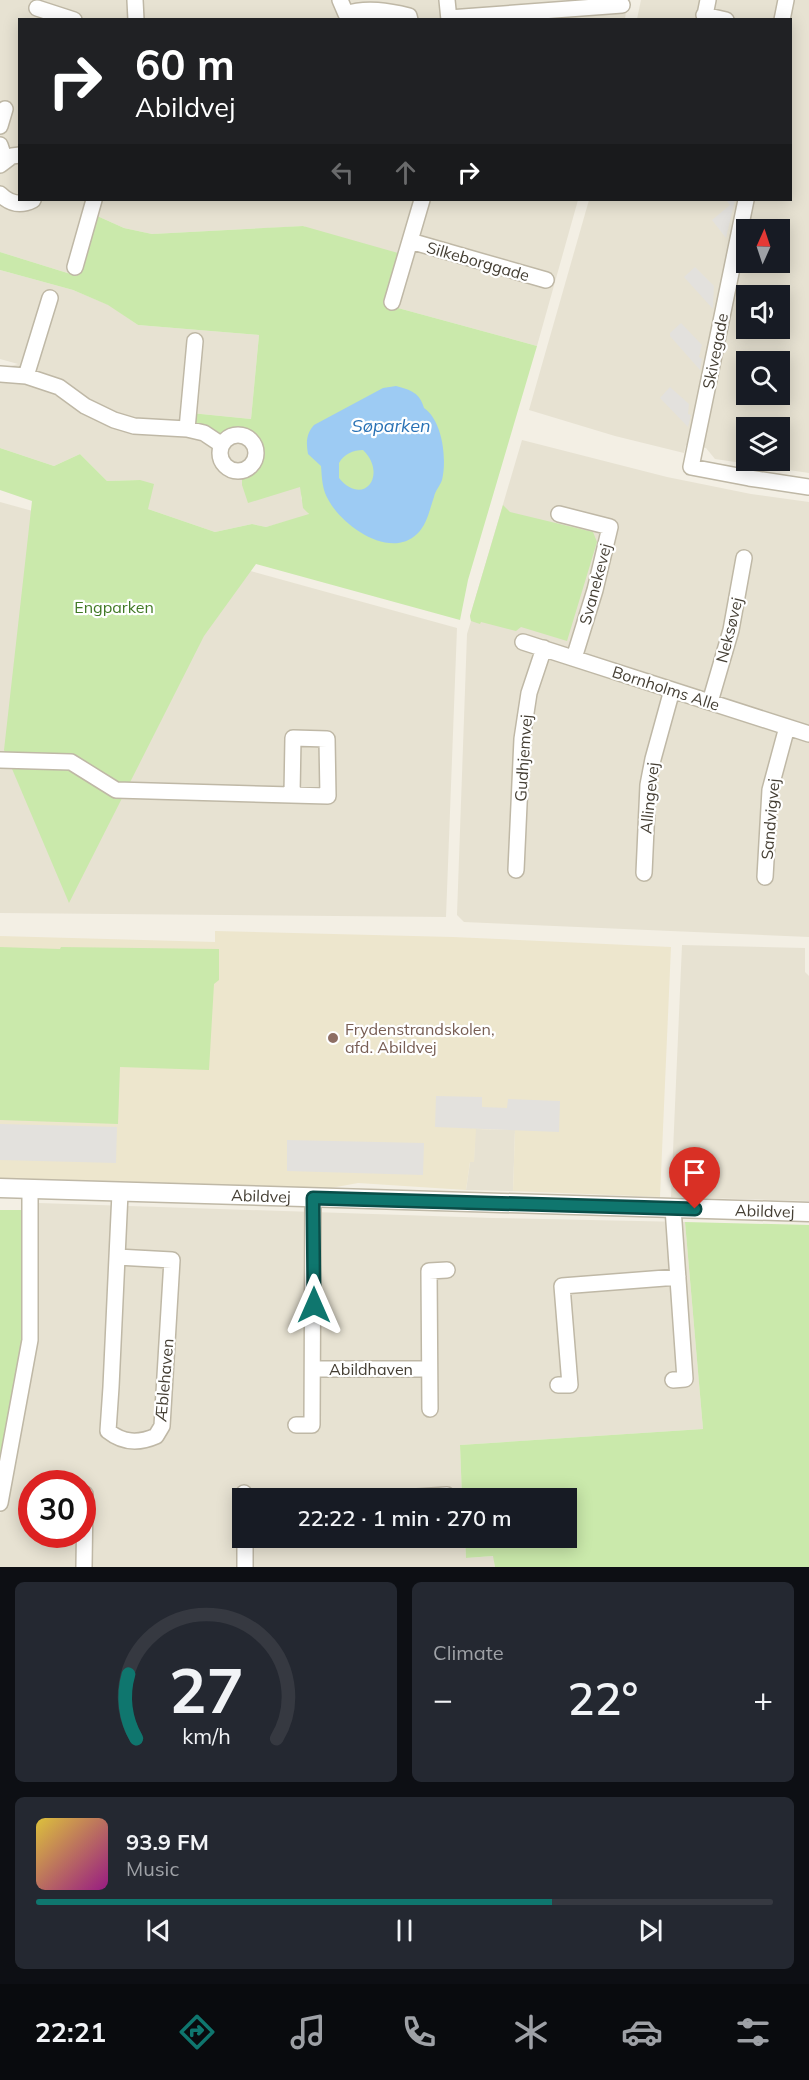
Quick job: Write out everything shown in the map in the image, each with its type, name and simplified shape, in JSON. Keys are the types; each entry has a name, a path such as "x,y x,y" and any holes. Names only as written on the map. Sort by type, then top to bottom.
{"street":[{"path":"135,0 136,18"},
{"path":"447,0 449,18"},
{"path":"704,17 708,0"},
{"path":"782,18 786,0"},
{"path":"461,18 622,5"},
{"path":"37,8 68,18"},
{"path":"344,11 383,11 409,16 410,18"},
{"path":"0,126 5,109"},
{"path":"0,194 12,203 20,204 30,201"},
{"path":"75,267 91,201"},
{"name":"Silkeborggade","path":"392,302 422,201"},
{"name":"Skivegade","path":"746,201 691,467 809,487"},
{"name":"Silkeborggade","path":"410,242 546,280"},
{"path":"26,376 50,298"},
{"path":"187,429 195,341"},
{"path":"0,374 26,376 59,387 86,406 114,420 134,426 187,429 204,434 222,445"},
{"name":"Svanekevej","path":"558,514 610,527 595,590 574,658"},
{"name":"Neksøvej","path":"710,702 731,630 744,558"},
{"name":"Bornholms Alle","path":"523,642 809,734"},
{"name":"Gudhjemvej","path":"516,870 522,739 529,693 544,648"},
{"name":"Allingevej","path":"644,873 648,785 652,759 672,690"},
{"name":"Sandvigvej","path":"765,877 770,790 787,727"},
{"path":"0,759 71,762 116,790 292,795"},
{"name":"Abildvej","path":"0,1188 809,1212"},
{"path":"0,1503 30,1340 30,1190"},
{"name":"Æblehaven","path":"117,1257 172,1260 162,1426 156,1436 136,1443 118,1439 108,1431 120,1193"},
{"name":"Abildhaven","path":"296,1425 312,1425 313,1198"},
{"path":"673,1208 685,1379 673,1380"},
{"name":"Abildhaven","path":"430,1409 429,1271 447,1270"},
{"path":"558,1385 570,1384 562,1286 678,1277"},
{"name":"Abildhaven","path":"314,1370 429,1369"},
{"path":"84,1548 84,1567"},
{"path":"245,1548 245,1567"}],"shaded area":[{"path":"0,0 627,0 625,18 18,18 18,201 578,201 537,346 398,308 304,226 152,234 124,228 95,215 77,276 0,252"},
{"path":"641,0 809,0 809,473 790,470 790,417 736,417 736,462 715,459 706,448 686,445 684,453 615,436 529,410 589,201 792,201 792,18 637,18"},
{"path":"727,201 735,201 726,238 712,220 730,205"},
{"path":"695,267 714,286 713,309 684,277"},
{"path":"0,270 73,290 109,305 138,325 259,335 251,419 191,413 230,430 240,428 257,436 262,445 261,465 247,476 301,487 301,498 309,515 266,527 252,524 215,532 148,509 140,480 107,481 80,454 54,466 0,448 0,369 18,364 0,359"},
{"path":"681,323 702,345 699,357 702,359 700,370 670,336 670,333"},
{"path":"670,387 689,404 688,414 691,415 688,427 660,398"},
{"path":"522,440 667,477 751,494 809,502 809,937 464,922 457,915 467,634 471,621 470,616"},
{"name":"Engparken","path":"0,502 457,628 446,917 0,913"},
{"name":"Frydenstrandskolen, afd. Abildvej","path":"215,931 453,937 671,947 660,1197 513,1191 515,1130 476,1129 474,1162 470,1162 466,1190 358,1183 331,1188 0,1179 0,936 215,942"},
{"path":"682,945 805,948 805,972 809,976 809,1201 671,1197"},
{"path":"436,1096 482,1097 482,1107 507,1108 508,1099 560,1101 559,1132 435,1127"},
{"path":"0,1124 117,1127 116,1163 0,1160"},
{"path":"475,1129 515,1130 513,1191 466,1190 470,1162 474,1161"},
{"path":"287,1140 424,1143 423,1175 287,1171"},
{"path":"39,1203 685,1222 703,1429 460,1445 462,1488 232,1488 232,1548 466,1548 466,1558 494,1556 495,1567 0,1567 0,1514 6,1496 33,1340 34,1208"}],"green space":[{"path":"95,215 124,228 152,234 303,226 398,253 386,299 398,308 537,346 468,580 460,620 256,564 204,636 69,903 4,750 32,501 0,490 0,448 54,466 80,454 107,481 140,480 154,484 148,509 215,532 252,524 266,527 309,514 303,508 300,487 248,503 242,478 254,471 261,462 263,452 261,443 255,435 246,430 235,430 222,435 195,425 191,413 251,419 259,335 138,325 108,305 73,290 0,270 0,252 77,276"},
{"path":"503,505 510,512 593,532 597,542 567,641 521,627 516,631 471,621 470,616"},
{"path":"0,947 219,949 219,980 214,984 209,1070 120,1067 118,1124 0,1120"},
{"path":"0,1210 24,1210 21,1351 0,1476"},
{"path":"685,1222 809,1225 809,1567 495,1567 493,1556 466,1558 466,1548 577,1548 577,1488 462,1488 460,1445 703,1429"}],"water":[{"name":"Søparken","path":"396,386 417,396 436,422 444,452 442,480 423,526 417,534 406,541 394,543 381,542 368,537 336,511 325,493 321,466 308,454 307,446 308,435 314,425 383,388","holes":["363,450 370,459 373,477 364,489 357,490 339,478 339,463 349,453"]}],"place":[{"name":"Frydenstrandskolen, afd. Abildvej","path":"333,1038"}],"route":[{"path":"314,1305 313,1198 695,1209"}]}
